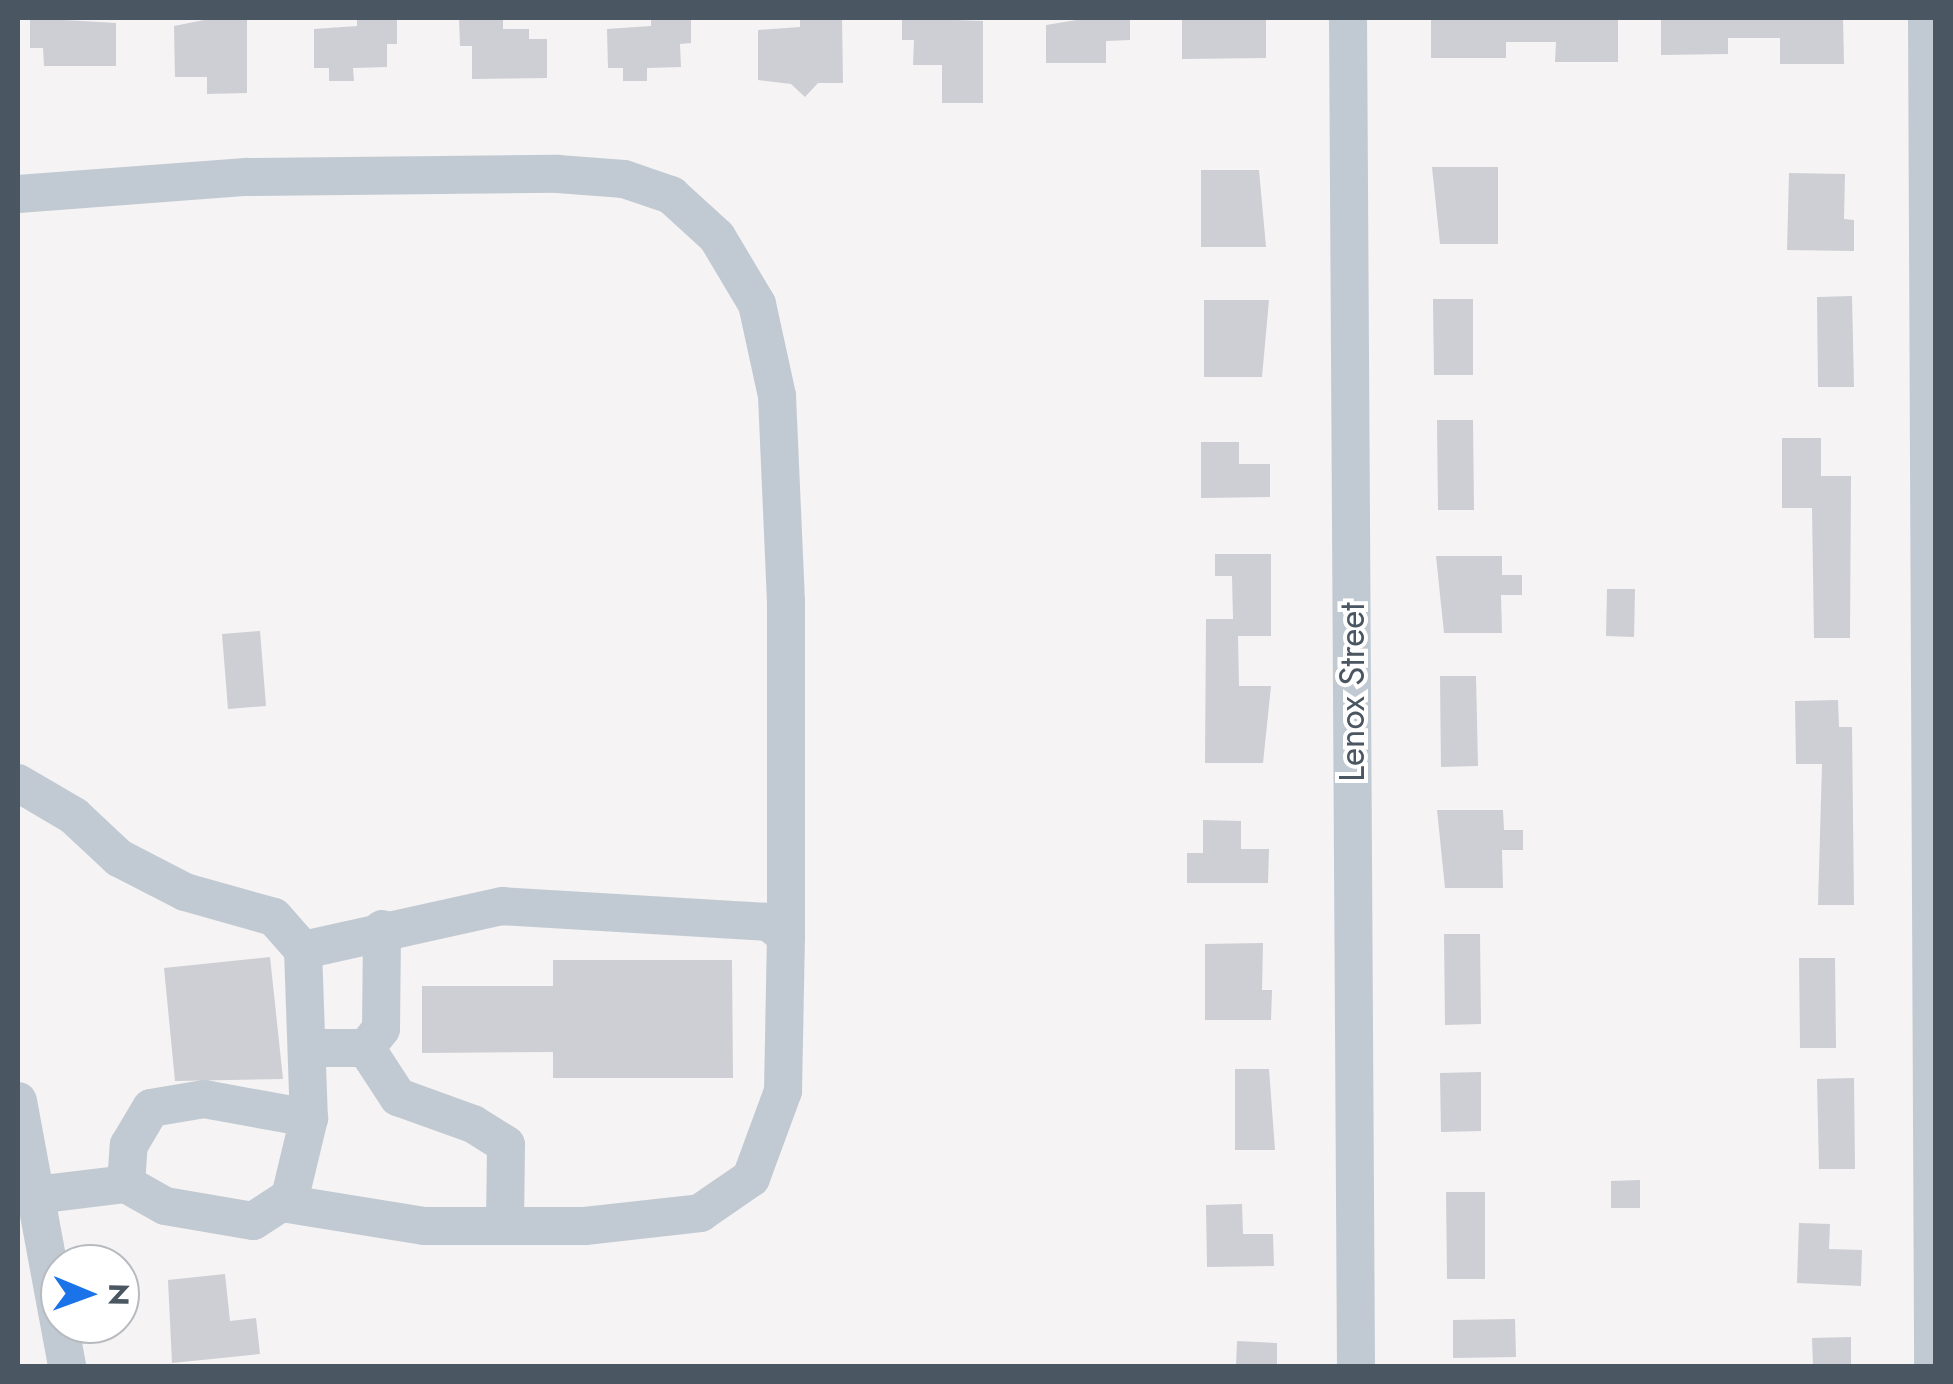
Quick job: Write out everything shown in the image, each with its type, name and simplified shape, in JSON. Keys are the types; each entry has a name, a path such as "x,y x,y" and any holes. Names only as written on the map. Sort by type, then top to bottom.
{"street":[{"name":"Lenox Street","path":"1348,18 1356,1366"},
{"path":"1927,18 1932,1366"},
{"path":"18,194 246,178 558,174 624,179 671,195 717,236 756,304 777,396 788,709 783,1091 750,1178 700,1214 585,1226 505,1222 424,1226 282,1203"},
{"path":"18,782 74,816 119,858 186,892 274,917 303,950 309,1118 290,1197 253,1221 165,1206 126,1184 35,1195"},
{"path":"303,950 382,929 502,906 769,922 786,936"},
{"path":"366,1048 381,1029 382,929"},
{"path":"307,1048 366,1048"},
{"path":"366,1048 398,1096 473,1124 506,1145 505,1222"},
{"path":"126,1184 129,1145 151,1108 204,1099 309,1118"},
{"path":"18,1101 67,1366"}],"building":[{"path":"30,18 116,23 116,66 44,66 43,48 30,48"},
{"path":"214,18 247,18 247,93 207,94 207,77 175,77 174,26"},
{"path":"357,18 397,18 397,44 387,44 387,67 353,68 354,81 329,81 329,68 314,68 314,29 357,26"},
{"path":"459,18 503,18 503,29 529,29 529,39 547,39 547,78 472,79 472,46 460,46"},
{"path":"651,18 691,18 691,43 680,44 681,67 647,68 647,81 623,81 623,68 608,68 607,29 651,26"},
{"path":"800,18 842,18 843,83 818,83 805,97 791,84 758,80 758,30 800,27"},
{"path":"902,18 983,21 983,103 942,103 942,65 913,65 914,40 902,40"},
{"path":"1089,18 1130,18 1130,40 1106,41 1106,63 1046,63 1046,25"},
{"path":"1182,18 1266,19 1266,58 1182,59"},
{"path":"1431,18 1618,18 1618,62 1555,62 1556,42 1506,42 1506,58 1431,58"},
{"path":"1661,18 1843,18 1844,64 1780,64 1780,38 1728,38 1728,54 1661,55"},
{"path":"1432,167 1498,167 1498,244 1440,244"},
{"path":"1201,170 1259,170 1266,247 1201,247"},
{"path":"1789,173 1845,174 1844,219 1854,220 1854,251 1787,250"},
{"path":"1852,296 1854,387 1818,387 1817,297"},
{"path":"1433,299 1473,299 1473,375 1434,375"},
{"path":"1204,300 1269,300 1262,377 1204,377"},
{"path":"1437,420 1473,420 1474,510 1438,510"},
{"path":"1782,438 1821,438 1821,476 1851,476 1850,638 1814,638 1812,508 1782,508"},
{"path":"1201,442 1239,442 1239,464 1270,464 1270,497 1201,498"},
{"path":"1215,554 1271,554 1271,636 1238,636 1239,686 1271,686 1263,763 1205,763 1206,619 1233,619 1232,576 1215,576"},
{"path":"1436,556 1502,556 1502,575 1522,575 1522,595 1501,595 1502,633 1444,633"},
{"path":"1607,589 1635,589 1634,637 1606,636"},
{"path":"260,631 266,706 228,709 222,634"},
{"path":"1440,676 1476,676 1478,766 1441,767"},
{"path":"1838,700 1839,727 1852,727 1854,905 1818,905 1822,764 1796,764 1795,701"},
{"path":"1437,810 1503,810 1504,830 1523,830 1523,850 1502,850 1503,888 1445,888"},
{"path":"1203,820 1241,821 1241,849 1269,849 1268,883 1187,883 1187,853 1203,853"},
{"path":"1444,934 1480,934 1481,1024 1445,1025"},
{"path":"1263,943 1262,990 1272,990 1271,1020 1205,1020 1205,944"},
{"path":"270,957 283,1079 175,1081 164,968"},
{"path":"1799,958 1835,958 1836,1048 1800,1048"},
{"path":"553,960 732,960 733,1078 553,1078 553,1052 422,1053 422,986 553,986"},
{"path":"1235,1069 1269,1069 1275,1150 1235,1150"},
{"path":"1481,1072 1481,1131 1441,1132 1440,1073"},
{"path":"1854,1078 1855,1169 1819,1169 1817,1079"},
{"path":"1640,1180 1640,1208 1611,1208 1611,1181"},
{"path":"1446,1192 1485,1192 1485,1279 1447,1279"},
{"path":"1242,1204 1243,1234 1273,1234 1274,1266 1207,1267 1206,1205"},
{"path":"1799,1223 1830,1224 1829,1249 1862,1250 1861,1286 1797,1283"},
{"path":"225,1274 230,1321 256,1318 260,1354 172,1363 168,1280"},
{"path":"1515,1319 1516,1357 1453,1358 1453,1320"},
{"path":"1851,1337 1851,1366 1813,1366 1812,1338"},
{"path":"1237,1341 1277,1343 1277,1366 1236,1366"}]}
